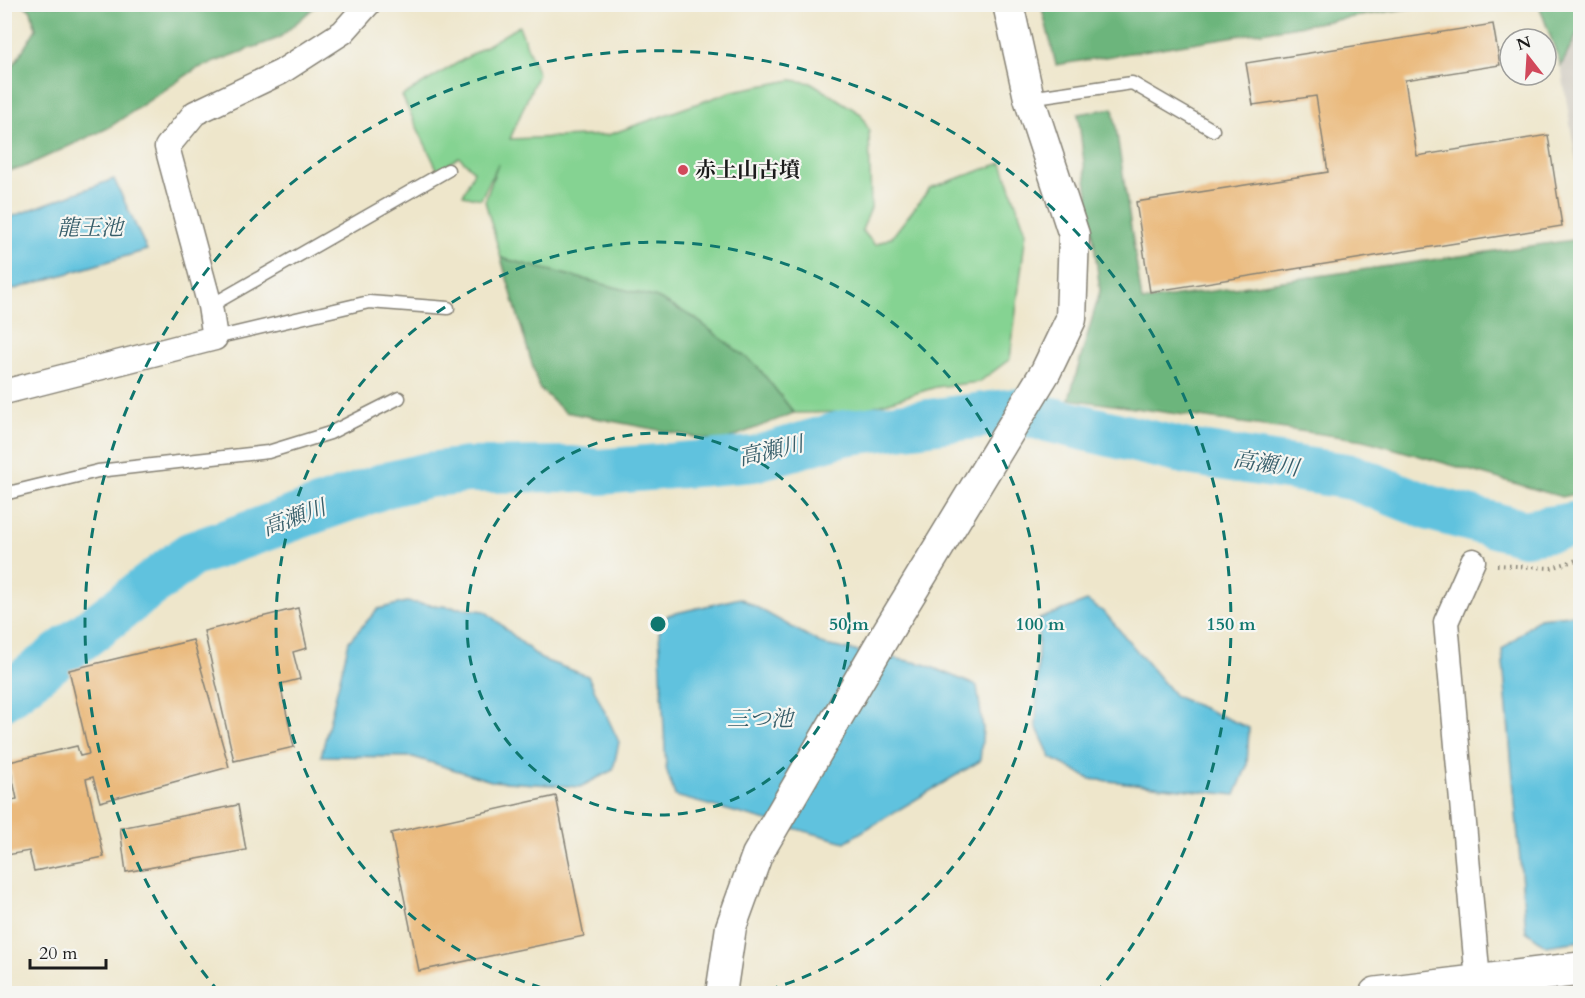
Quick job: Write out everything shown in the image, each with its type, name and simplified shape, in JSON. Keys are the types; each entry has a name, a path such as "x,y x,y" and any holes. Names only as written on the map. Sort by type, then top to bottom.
{"main road":[{"path":"1376,993 1581,969"}],"street":[{"path":"4,392 215,338 210,306 167,147 195,113 281,72 343,32 368,4"},
{"path":"721,993 731,927 757,855 886,634 1046,371 1071,319 1074,235 1029,98 1008,4"},
{"path":"1473,561 1446,622 1478,981"}],"lane":[{"path":"1029,98 1132,83 1213,130"},
{"path":"210,306 448,170"},
{"path":"215,338 369,302 448,308"},
{"path":"4,494 98,471 268,452 330,433 399,398"}],"path":[{"path":"1473,561 1514,568 1551,568 1581,559"}],"shaded area":[{"path":"1580,28 1580,186 1561,66"}],"green space":[{"path":"1041,4 1428,4 1428,5 1056,65"},
{"path":"24,5 317,5 279,38 196,69 108,128 22,168 5,171 5,79 36,29 31,11"},
{"path":"1539,5 1580,5 1580,28 1561,66 1558,58 1558,27 1547,27"},
{"path":"519,26 538,74 510,139 608,135 733,91 792,80 812,83 861,114 869,131 871,208 862,230 875,245 892,237 930,188 1002,163 1026,232 1010,359 979,382 936,387 856,412 794,413 757,366 693,317 657,298 501,258 485,201 498,164 481,199 463,195 474,171 459,157 438,171 402,96"},
{"path":"1113,108 1142,301 1580,239 1580,493 1562,497 1364,440 1069,399 1100,291 1078,114"},
{"path":"501,258 657,298 693,317 757,366 794,413 720,442 565,412 539,388"}],"water":[{"name":"龍王池","path":"114,179 147,250 5,292 5,219"},
{"name":"三つ池","path":"740,598 824,645 924,664 977,686 983,729 980,761 845,842 675,796 666,768 659,632 668,615"},
{"path":"1087,601 1105,613 1175,696 1249,728 1247,766 1235,795 1090,779 1051,758 1036,726 1039,619"},
{"path":"406,602 485,611 541,659 588,676 619,742 613,770 580,787 491,781 413,757 321,756 349,641 378,609"},
{"path":"1580,614 1580,941 1546,946 1526,931 1502,650 1539,618"}],"building":[{"path":"1493,24 1498,65 1405,80 1417,156 1548,135 1562,226 1150,292 1136,202 1328,172 1316,96 1253,105 1246,63"},
{"path":"298,608 307,648 293,652 300,679 280,684 294,747 234,761 204,631"},
{"path":"193,640 229,767 100,802 93,777 86,779 104,857 34,871 29,851 7,855 4,844 4,802 17,799 9,762 77,746 80,756 89,754 69,670"},
{"path":"556,796 584,936 419,971 391,833"},
{"path":"238,805 246,850 126,872 120,828"}],"waterway":[{"name":"高瀬川","path":"4,697 190,555 386,485 428,475 467,470 573,469 600,472 754,459 844,433 1014,411 1187,452 1352,477 1430,508 1524,533 1580,524"}],"place":[{"name":"赤土山古墳","path":"683,170"}]}
